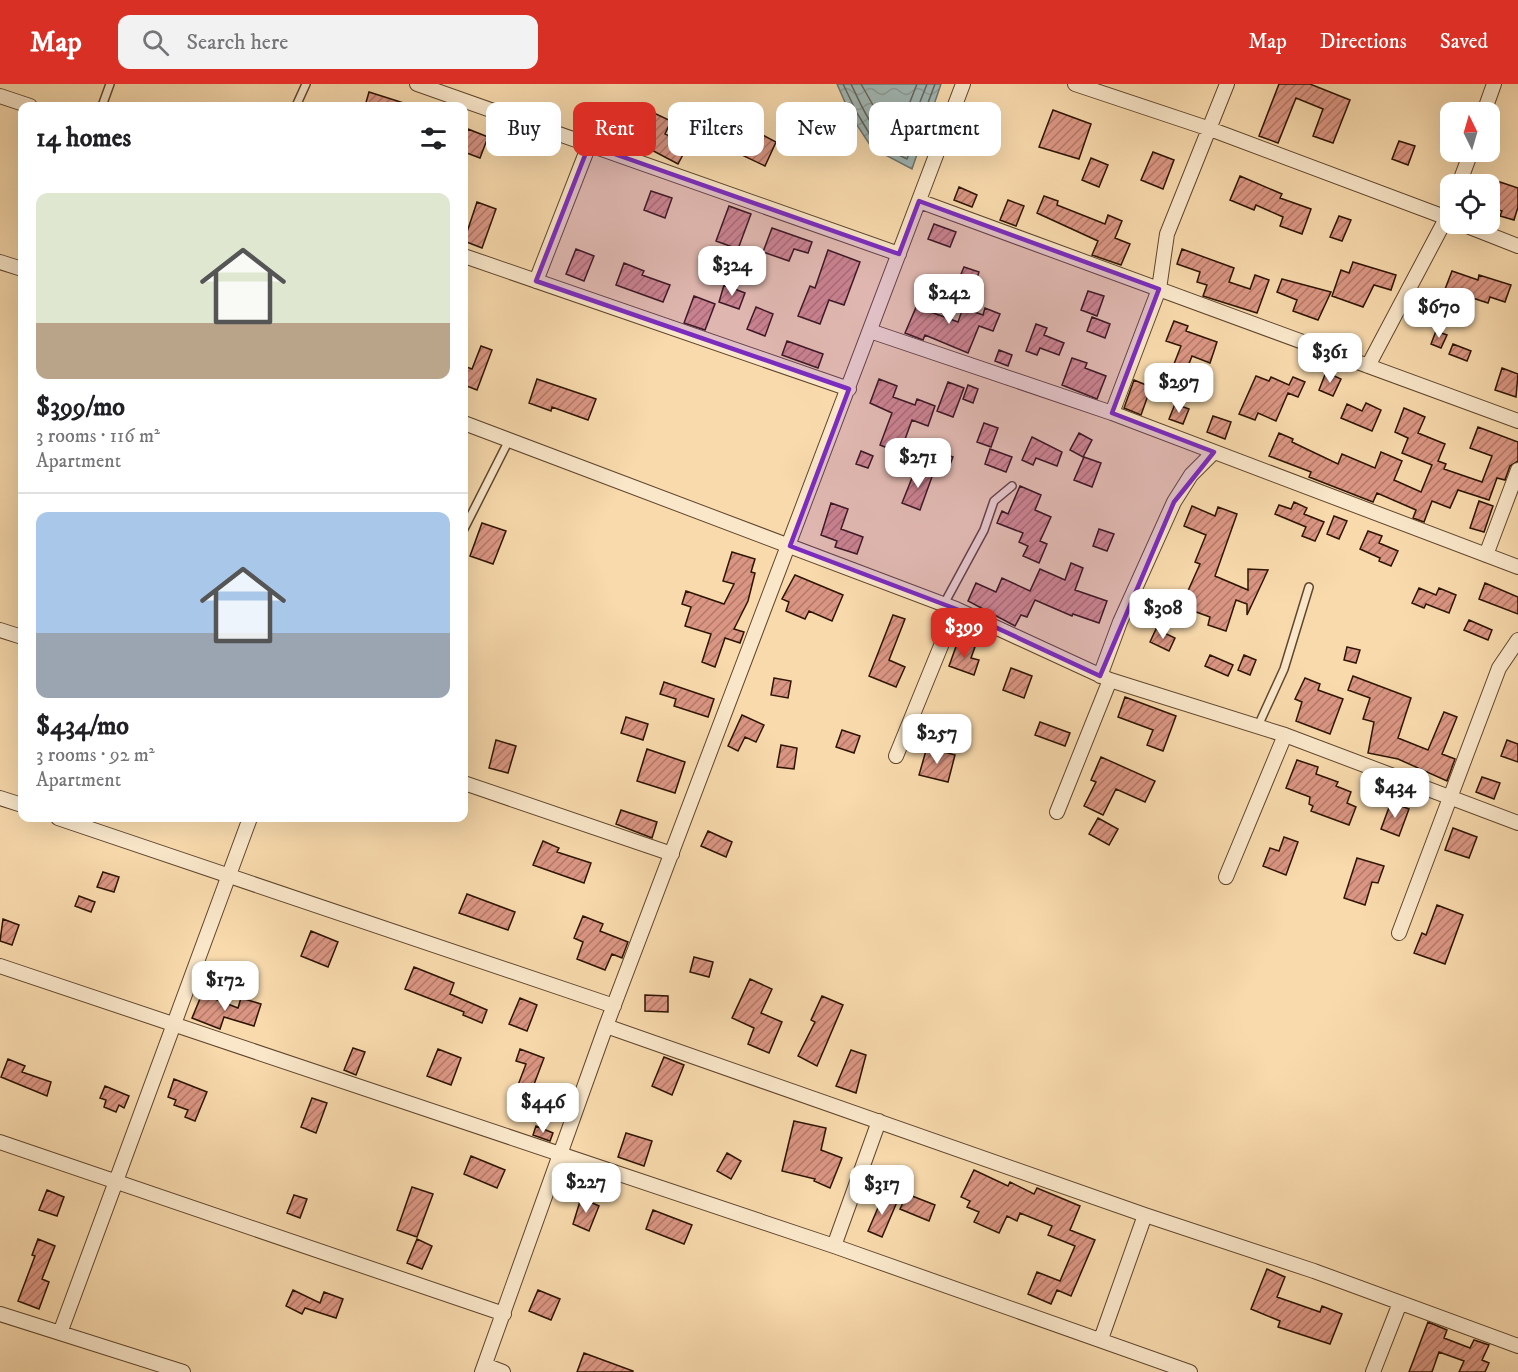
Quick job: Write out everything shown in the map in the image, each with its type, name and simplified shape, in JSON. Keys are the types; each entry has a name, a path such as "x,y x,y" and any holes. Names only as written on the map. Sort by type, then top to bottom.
{"street":[{"path":"417,84 468,102"},
{"path":"503,1372 484,1369 606,1026 790,546 963,84"},
{"path":"1075,84 1210,129 1440,211"},
{"path":"1112,413 1159,288 1167,234 1227,84"},
{"path":"1488,102 1494,84"},
{"path":"0,96 18,102"},
{"path":"468,102 573,139"},
{"path":"536,281 585,156"},
{"path":"620,156 899,254"},
{"path":"919,201 1518,421"},
{"path":"1368,366 1440,233"},
{"path":"1487,234 1518,246"},
{"path":"468,257 849,389"},
{"path":"0,262 18,268"},
{"path":"870,331 1112,413 1518,567"},
{"path":"468,425 950,607 1105,678 1286,735 1518,823"},
{"path":"1057,812 1105,678 1120,622 1174,502 1191,475 1214,452"},
{"path":"1486,555 1518,470"},
{"path":"896,756 950,607"},
{"path":"0,630 18,636"},
{"path":"1399,933 1452,798 1499,668 1518,640"},
{"path":"1226,877 1286,735"},
{"path":"468,784 672,854"},
{"path":"0,798 18,804"},
{"path":"70,822 614,1006"},
{"path":"60,1333 248,822"},
{"path":"0,966 173,1026 834,1246 1190,1372"},
{"path":"606,1026 1518,1346"},
{"path":"834,1246 879,1120"},
{"path":"0,1142 504,1314"},
{"path":"1101,1339 1145,1215"},
{"path":"1373,1372 1400,1303"},
{"path":"0,1314 183,1372"}],"lane":[{"path":"103,102 110,84"},
{"path":"298,102 306,84"},
{"path":"468,521 509,440"},
{"path":"950,607 984,530 994,501 1012,486"},
{"path":"1258,726 1284,669 1309,586"}],"highlighted area":[{"path":"589,145 899,254 919,201 1159,289 1112,413 1214,452 1174,502 1100,676 956,609 790,546 849,389 536,281"}],"water":[{"path":"837,84 941,84 935,102 869,102 869,143 857,125 857,102 845,102"},
{"path":"887,156 916,156 912,169"}],"building":[{"path":"1279,84 1310,84 1350,100 1333,143 1313,136 1323,109 1296,98 1278,143 1259,136"},
{"path":"369,92 401,102 366,102"},
{"path":"1053,110 1091,124 1079,159 1039,147"},
{"path":"656,114 668,120 665,134 668,135 668,156 682,156 678,164 656,152"},
{"path":"468,129 486,136 480,158 468,154"},
{"path":"764,136 776,142 765,166 744,156 764,156"},
{"path":"1399,141 1415,146 1408,165 1392,159"},
{"path":"1153,152 1174,160 1163,189 1141,180"},
{"path":"1091,158 1108,165 1099,187 1082,180"},
{"path":"1240,176 1282,194 1280,198 1311,209 1302,234 1280,226 1283,217 1256,205 1254,210 1230,200"},
{"path":"1500,182 1518,188 1518,207 1514,220 1500,216 1502,211 1500,210"},
{"path":"959,187 977,195 972,207 954,200"},
{"path":"651,191 672,198 665,218 644,210"},
{"path":"1044,196 1058,201 1057,205 1105,224 1108,215 1122,221 1115,238 1130,244 1121,265 1092,255 1098,241 1037,213"},
{"path":"1008,200 1024,206 1016,226 1000,220"},
{"path":"477,202 496,209 482,248 468,243 468,229"},
{"path":"729,206 751,214 738,249 716,241"},
{"path":"1339,216 1351,220 1342,241 1330,237"},
{"path":"934,224 956,232 950,247 928,239"},
{"path":"772,228 812,242 808,253 794,249 789,261 763,252"},
{"path":"576,249 594,256 584,281 566,274"},
{"path":"1182,249 1234,268 1229,282 1250,289 1255,275 1269,280 1257,313 1203,296 1207,285 1197,282 1200,272 1177,264"},
{"path":"828,250 860,262 844,305 829,300 820,324 798,316 810,286 815,288"},
{"path":"1353,262 1396,275 1391,290 1374,285 1363,307 1332,296 1341,270 1349,273"},
{"path":"624,263 644,271 642,275 670,285 663,302 616,285"},
{"path":"964,267 979,272 975,284 959,279"},
{"path":"1452,271 1478,280 1479,275 1511,285 1505,302 1490,297 1488,303 1460,294 1457,302 1442,297"},
{"path":"1282,279 1331,292 1318,320 1293,311 1297,300 1277,292"},
{"path":"724,285 745,293 739,309 719,302"},
{"path":"923,291 934,295 928,311 958,322 963,308 983,315 985,308 1000,314 993,331 979,326 968,353 925,335 923,340 905,333"},
{"path":"1088,291 1104,296 1097,316 1081,310"},
{"path":"694,296 715,304 705,330 684,323"},
{"path":"756,307 773,314 765,336 747,329"},
{"path":"1092,317 1110,324 1105,338 1087,331"},
{"path":"1174,321 1188,326 1186,331 1217,342 1210,363 1192,356 1187,369 1174,364 1181,346 1166,341"},
{"path":"1036,324 1047,328 1044,335 1064,343 1059,355 1040,348 1037,355 1026,351"},
{"path":"1436,331 1447,335 1441,348 1431,344"},
{"path":"787,341 823,354 818,368 782,355"},
{"path":"1453,344 1471,351 1467,361 1449,354"},
{"path":"481,346 492,350 477,390 468,387 468,368 472,369"},
{"path":"999,350 1012,355 1008,366 995,361"},
{"path":"1072,358 1087,363 1085,368 1106,376 1097,399 1062,385"},
{"path":"1502,368 1518,374 1516,397 1495,390"},
{"path":"1326,372 1341,379 1333,396 1319,390"},
{"path":"1256,376 1269,381 1271,377 1289,385 1293,377 1305,382 1298,397 1288,393 1276,421 1258,413 1255,420 1239,414"},
{"path":"537,379 596,399 588,420 552,407 551,411 529,403"},
{"path":"879,379 897,386 893,397 915,405 917,399 935,406 928,426 912,420 900,453 880,445 892,413 870,403"},
{"path":"1134,380 1151,387 1141,415 1124,408"},
{"path":"948,382 964,388 953,417 937,411"},
{"path":"968,385 978,389 973,403 963,399"},
{"path":"1366,403 1381,410 1372,431 1341,418 1347,404 1362,411"},
{"path":"1175,404 1189,409 1183,424 1169,419"},
{"path":"1404,408 1425,417 1418,433 1445,444 1438,461 1446,464 1444,469 1482,482 1492,456 1470,448 1478,427 1518,442 1518,461 1510,466 1505,480 1497,478 1489,500 1458,490 1450,508 1432,501 1424,522 1413,518 1416,510 1377,493 1373,502 1309,477 1311,472 1269,456 1279,433 1293,439 1292,442 1338,464 1342,454 1375,468 1381,452 1402,461 1394,480 1421,492 1432,465 1402,453 1408,438 1395,432"},
{"path":"1213,416 1231,422 1225,439 1207,432"},
{"path":"984,423 998,428 991,447 977,442"},
{"path":"1079,433 1092,440 1083,457 1070,450"},
{"path":"1032,437 1062,452 1057,466 1036,458 1033,465 1022,460"},
{"path":"990,449 1012,457 1006,472 985,464"},
{"path":"861,451 873,456 868,468 856,464"},
{"path":"939,452 953,457 947,472 933,467"},
{"path":"1084,457 1101,463 1092,487 1074,480"},
{"path":"916,468 933,474 920,510 902,503"},
{"path":"1020,486 1041,495 1035,510 1051,517 1040,541 1047,544 1039,563 1023,556 1028,546 1019,542 1023,533 997,523 1002,511 1008,514"},
{"path":"1479,501 1493,506 1484,532 1470,528"},
{"path":"1294,502 1307,508 1304,514 1324,522 1315,541 1302,536 1306,527 1275,514 1279,505 1291,509"},
{"path":"831,503 848,509 841,529 863,537 857,554 835,547 837,541 821,535"},
{"path":"1192,506 1215,516 1218,507 1237,514 1215,576 1248,590 1248,569 1268,570 1247,615 1247,604 1236,600 1226,631 1208,625 1210,617 1174,604 1179,590 1187,593 1200,564 1195,562 1206,535 1184,526"},
{"path":"1334,516 1347,521 1339,539 1327,534"},
{"path":"482,523 506,531 493,564 470,556"},
{"path":"1099,529 1114,534 1107,551 1093,546"},
{"path":"1368,531 1382,536 1379,543 1398,551 1391,566 1360,549"},
{"path":"732,552 755,559 751,572 755,573 748,601 734,629 744,632 740,643 725,638 715,667 702,662 711,634 685,626 691,607 682,604 686,591 724,604 734,584 723,581"},
{"path":"1071,563 1083,568 1075,590 1107,601 1099,623 1073,614 1072,616 1035,600 1027,617 1021,615 1015,626 968,601 976,583 996,592 1002,578 1030,591 1040,569 1065,580"},
{"path":"795,575 843,595 832,621 809,611 805,619 786,611 789,602 782,599"},
{"path":"1485,583 1518,597 1518,614 1479,599"},
{"path":"1419,588 1436,595 1439,588 1456,595 1449,613 1426,604 1424,608 1412,603"},
{"path":"893,615 905,619 889,660 905,667 896,687 869,676"},
{"path":"1469,620 1492,630 1488,640 1464,630"},
{"path":"1156,629 1175,638 1169,651 1150,642"},
{"path":"958,641 975,647 971,658 979,660 974,675 949,666"},
{"path":"1347,647 1360,650 1356,663 1344,660"},
{"path":"1210,655 1233,665 1228,676 1205,666"},
{"path":"1244,655 1256,660 1250,675 1238,670"},
{"path":"1011,668 1032,676 1024,698 1003,690"},
{"path":"1353,676 1411,698 1398,738 1428,750 1444,712 1457,717 1442,754 1455,759 1447,781 1398,759 1368,753 1374,722 1363,719 1370,698 1348,690"},
{"path":"774,678 791,681 788,698 771,695"},
{"path":"1305,678 1320,684 1318,690 1343,699 1330,734 1296,721 1302,702 1295,699"},
{"path":"664,682 714,699 708,717 674,706 676,699 660,694"},
{"path":"1125,697 1176,716 1163,751 1147,745 1153,730 1118,717"},
{"path":"742,715 764,725 756,742 745,737 738,751 728,746"},
{"path":"626,717 648,724 643,740 621,733"},
{"path":"1040,722 1070,733 1065,746 1035,735"},
{"path":"842,730 860,736 854,753 836,747"},
{"path":"496,740 516,746 508,773 489,768"},
{"path":"1507,740 1518,744 1518,762 1501,756"},
{"path":"781,745 797,748 794,769 777,767"},
{"path":"927,747 955,755 948,782 919,775"},
{"path":"647,749 685,762 675,793 637,781"},
{"path":"1101,757 1155,781 1145,802 1116,789 1103,815 1084,806 1096,782 1091,780"},
{"path":"1297,760 1318,767 1316,774 1338,782 1336,786 1351,792 1347,803 1356,807 1349,825 1311,811 1313,806 1309,804 1310,797 1286,788"},
{"path":"1482,777 1500,783 1494,799 1476,792"},
{"path":"1391,802 1409,809 1399,836 1381,829"},
{"path":"621,810 657,822 652,838 616,824"},
{"path":"1098,818 1118,829 1109,845 1089,834"},
{"path":"1453,828 1477,837 1469,858 1445,850"},
{"path":"708,831 732,842 726,857 701,846"},
{"path":"1284,837 1298,842 1286,875 1263,866 1270,848 1279,851"},
{"path":"543,841 559,848 557,852 591,863 584,883 533,865"},
{"path":"1357,858 1384,866 1378,883 1372,882 1365,905 1344,898"},
{"path":"103,872 119,877 114,892 97,887"},
{"path":"467,894 515,912 508,930 459,913"},
{"path":"79,896 95,902 91,912 75,906"},
{"path":"1437,905 1463,915 1445,964 1414,953 1422,933 1426,935"},
{"path":"583,916 603,924 600,931 628,942 622,958 612,954 605,970 577,959 583,942 574,938"},
{"path":"3,919 19,925 12,945 0,941"},
{"path":"311,931 338,942 328,967 301,956"},
{"path":"694,957 713,962 709,977 690,972"},
{"path":"414,967 454,983 450,994 487,1010 482,1023 463,1015 464,1012 405,989"},
{"path":"750,979 772,989 761,1013 782,1022 769,1053 748,1044 754,1028 732,1018"},
{"path":"202,994 238,1008 241,998 261,1004 254,1026 224,1017 220,1029 192,1018"},
{"path":"645,995 668,996 668,1012 645,1011"},
{"path":"822,996 843,1005 817,1066 798,1056 815,1022 811,1020"},
{"path":"520,998 537,1005 527,1031 509,1024"},
{"path":"353,1048 365,1052 356,1075 344,1070"},
{"path":"438,1049 461,1058 451,1085 427,1076"},
{"path":"520,1049 544,1058 533,1087 536,1088 532,1099 546,1104 539,1121 514,1111 520,1095 515,1093 526,1064 516,1061"},
{"path":"851,1050 866,1055 856,1093 836,1086"},
{"path":"664,1057 684,1065 672,1095 652,1086"},
{"path":"8,1059 25,1066 22,1072 51,1082 47,1096 1,1077"},
{"path":"174,1079 207,1092 195,1121 185,1117 188,1110 174,1105 176,1100 168,1097"},
{"path":"105,1086 129,1096 124,1108 119,1105 116,1112 104,1107 106,1100 100,1098"},
{"path":"312,1098 327,1103 316,1133 301,1127"},
{"path":"794,1121 826,1128 821,1150 842,1158 830,1188 814,1181 815,1179 782,1171"},
{"path":"536,1126 553,1133 550,1141 533,1135"},
{"path":"626,1133 652,1141 644,1166 618,1157"},
{"path":"727,1153 741,1161 731,1179 717,1171"},
{"path":"471,1156 505,1170 497,1188 464,1174"},
{"path":"974,1170 1008,1186 1010,1182 1034,1194 1037,1188 1080,1206 1070,1230 1095,1240 1071,1296 1057,1290 1051,1304 1028,1294 1037,1272 1060,1281 1075,1246 1048,1235 1052,1226 1020,1213 1017,1221 1007,1216 999,1233 974,1222 979,1212 967,1207 970,1201 961,1197"},
{"path":"412,1187 433,1194 417,1237 397,1230"},
{"path":"47,1190 64,1197 57,1216 39,1210"},
{"path":"907,1194 935,1205 929,1221 900,1209"},
{"path":"294,1195 307,1199 300,1218 287,1213"},
{"path":"883,1196 897,1202 882,1237 868,1231"},
{"path":"581,1198 599,1206 589,1231 573,1224"},
{"path":"653,1210 692,1225 684,1244 646,1229"},
{"path":"38,1239 55,1246 42,1279 49,1282 39,1309 18,1301 35,1256 32,1255"},
{"path":"417,1239 432,1246 422,1269 407,1263"},
{"path":"1267,1269 1285,1277 1277,1297 1320,1312 1322,1306 1342,1314 1330,1344 1278,1327 1280,1321 1251,1309"},
{"path":"293,1290 320,1303 324,1292 343,1299 336,1318 305,1308 302,1314 286,1306"},
{"path":"538,1290 560,1299 551,1320 529,1311"},
{"path":"1428,1322 1447,1330 1444,1338 1470,1348 1474,1340 1489,1345 1482,1360 1489,1363 1485,1372 1459,1372 1464,1361 1439,1352 1432,1372 1409,1372"},
{"path":"584,1353 633,1371 633,1372 577,1372"}]}
